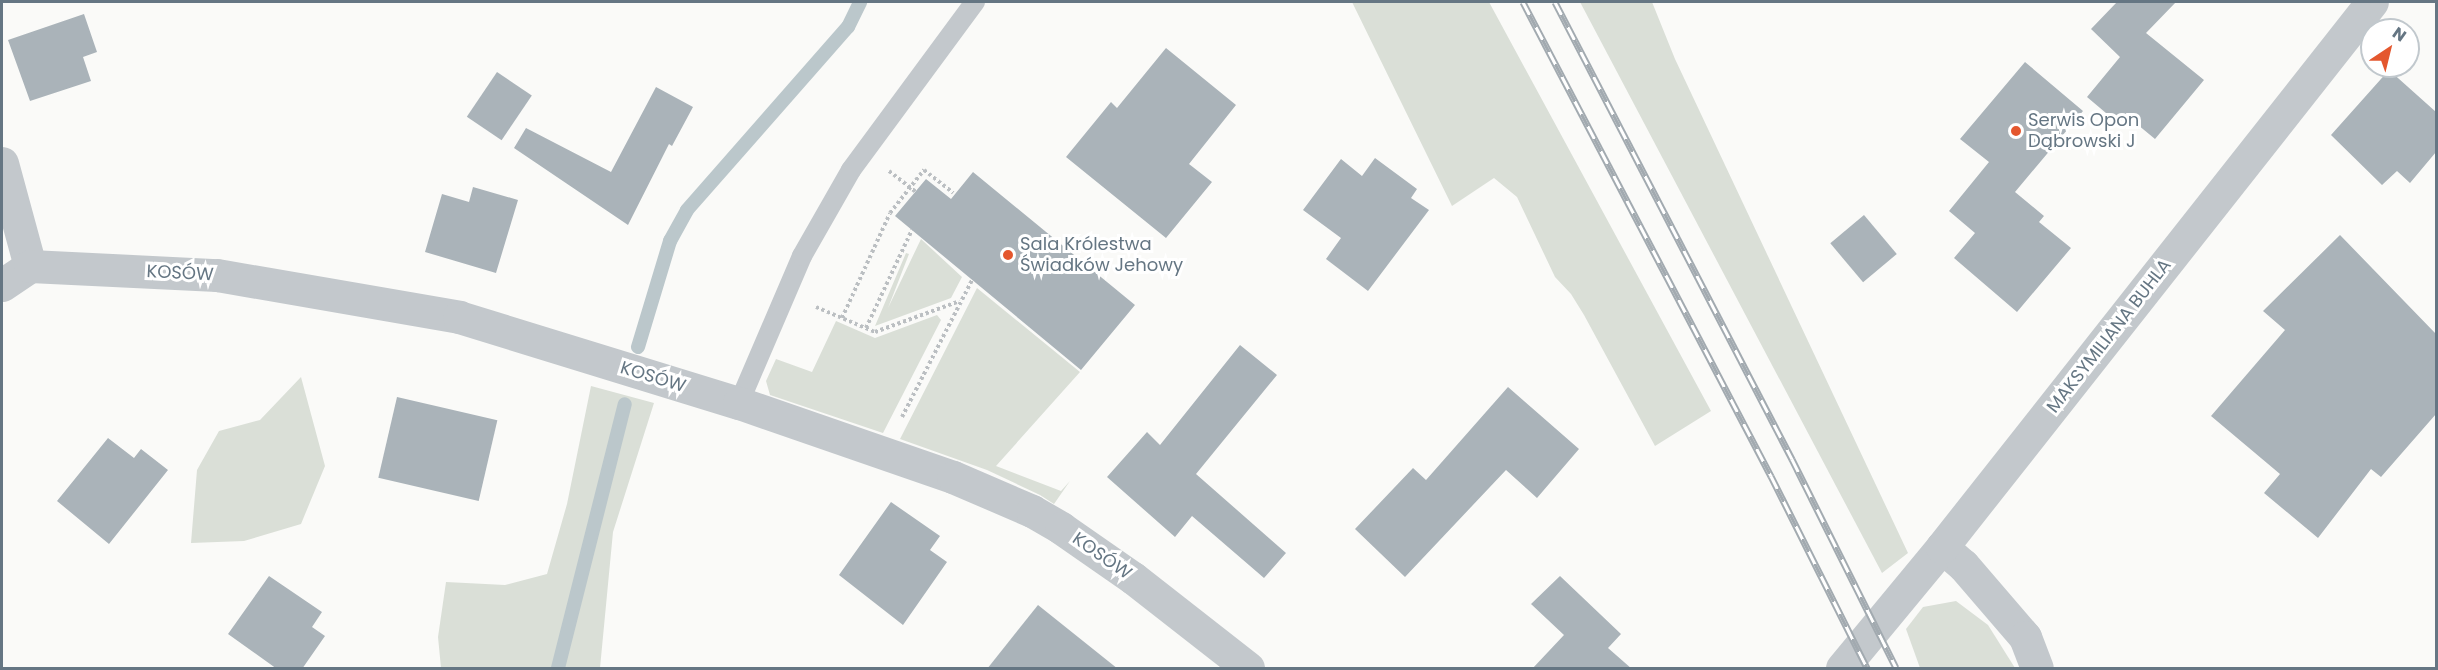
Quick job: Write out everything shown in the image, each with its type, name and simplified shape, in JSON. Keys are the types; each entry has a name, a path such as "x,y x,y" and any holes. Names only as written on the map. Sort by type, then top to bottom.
{"street":[{"name":"MAKSYMILIANA BUHLA","path":"1842,669 1942,547 2373,2"},
{"path":"2,163 30,266 2,285"},
{"name":"KOSÓW","path":"30,266 217,274 459,317 739,403 883,451 1001,496 1061,528 1133,578 1248,669"},
{"path":"1942,547 1963,565 2025,637 2037,669"}],"lane":[{"path":"739,403 802,256 851,170 975,2"}],"path":[{"path":"842,318 890,213 924,170 953,193"},
{"path":"901,180 916,192"},
{"path":"866,328 912,230"},
{"path":"883,451 972,280"},
{"path":"786,294 875,332 961,301"}],"shaded area":[{"path":"1352,2 1489,2 1711,411 1655,446 1584,315 1571,294 1555,277 1517,197 1494,178 1452,206"},
{"path":"1580,2 1652,2 1675,59 1908,553 1882,573"},
{"path":"921,239 962,277 951,298 875,326 906,253 909,254 888,308"},
{"path":"977,288 1080,372 996,466 1061,491 1070,481 1054,504 987,470 900,439"},
{"path":"937,315 941,320 883,433 770,395 766,381 776,359 812,372 836,321 875,338"},
{"path":"301,377 325,466 301,524 244,541 191,543 197,470 219,431 260,420"},
{"path":"591,386 654,403 613,532 600,668 441,668 438,637 446,582 505,585 547,574 567,504"},
{"path":"1956,601 1988,625 2015,668 1920,668 1906,629 1923,607"}],"building":[{"path":"2117,2 2176,2 2146,33 2204,80 2155,139 2126,115 2119,124 2087,97 2120,57 2091,29"},
{"path":"84,14 97,52 83,57 91,81 30,101 8,40"},
{"path":"1166,48 1236,105 1189,164 1212,182 1166,238 1066,157 1111,102 1117,108"},
{"path":"2025,62 2083,111 2015,192 2044,216 2039,222 2071,248 2017,312 1954,258 1975,233 1949,211 1989,162 1960,139"},
{"path":"497,72 532,95 502,140 467,117"},
{"path":"2382,78 2398,78 2436,112 2436,152 2410,183 2397,171 2382,185 2331,135"},
{"path":"656,87 693,107 672,146 669,144 628,225 514,148 526,128 611,172"},
{"path":"1375,158 1417,189 1411,198 1429,210 1368,291 1326,259 1341,238 1303,210 1341,159 1362,176"},
{"name":"Sala Królestwa Świadków Jehowy","path":"973,172 1135,305 1081,370 895,216 926,179 951,199"},
{"path":"473,187 518,200 496,273 425,252 442,194 469,202"},
{"path":"1864,215 1897,254 1863,282 1830,243"},
{"path":"2340,235 2436,334 2436,414 2381,477 2371,469 2318,538 2264,493 2280,474 2211,416 2285,330 2263,311"},
{"path":"1240,345 1277,375 1196,474 1286,553 1264,578 1192,516 1175,537 1107,477 1147,432 1160,445"},
{"path":"1508,387 1579,449 1537,498 1506,470 1405,577 1355,529 1413,468 1426,480"},
{"path":"397,397 497,420 479,501 378,478"},
{"path":"108,438 134,458 141,449 168,470 109,544 57,501"},
{"path":"891,502 940,536 930,550 947,562 903,625 839,575"},
{"path":"269,576 322,612 312,627 325,636 302,669 277,669 228,634"},
{"path":"1560,576 1621,634 1608,648 1632,669 1532,669 1564,635 1531,604"},
{"path":"1038,605 1118,669 987,669"}],"waterway":[{"path":"638,347 670,241 687,210 848,27 860,2"},
{"path":"558,668 625,404"}],"railway":[{"path":"1523,2 1771,476 1867,668"},
{"path":"1555,2 1792,459 1896,668"}],"place":[{"name":"Serwis Opon Dąbrowski J","path":"2016,131"},
{"name":"Sala Królestwa Świadków Jehowy","path":"1008,255"}]}
